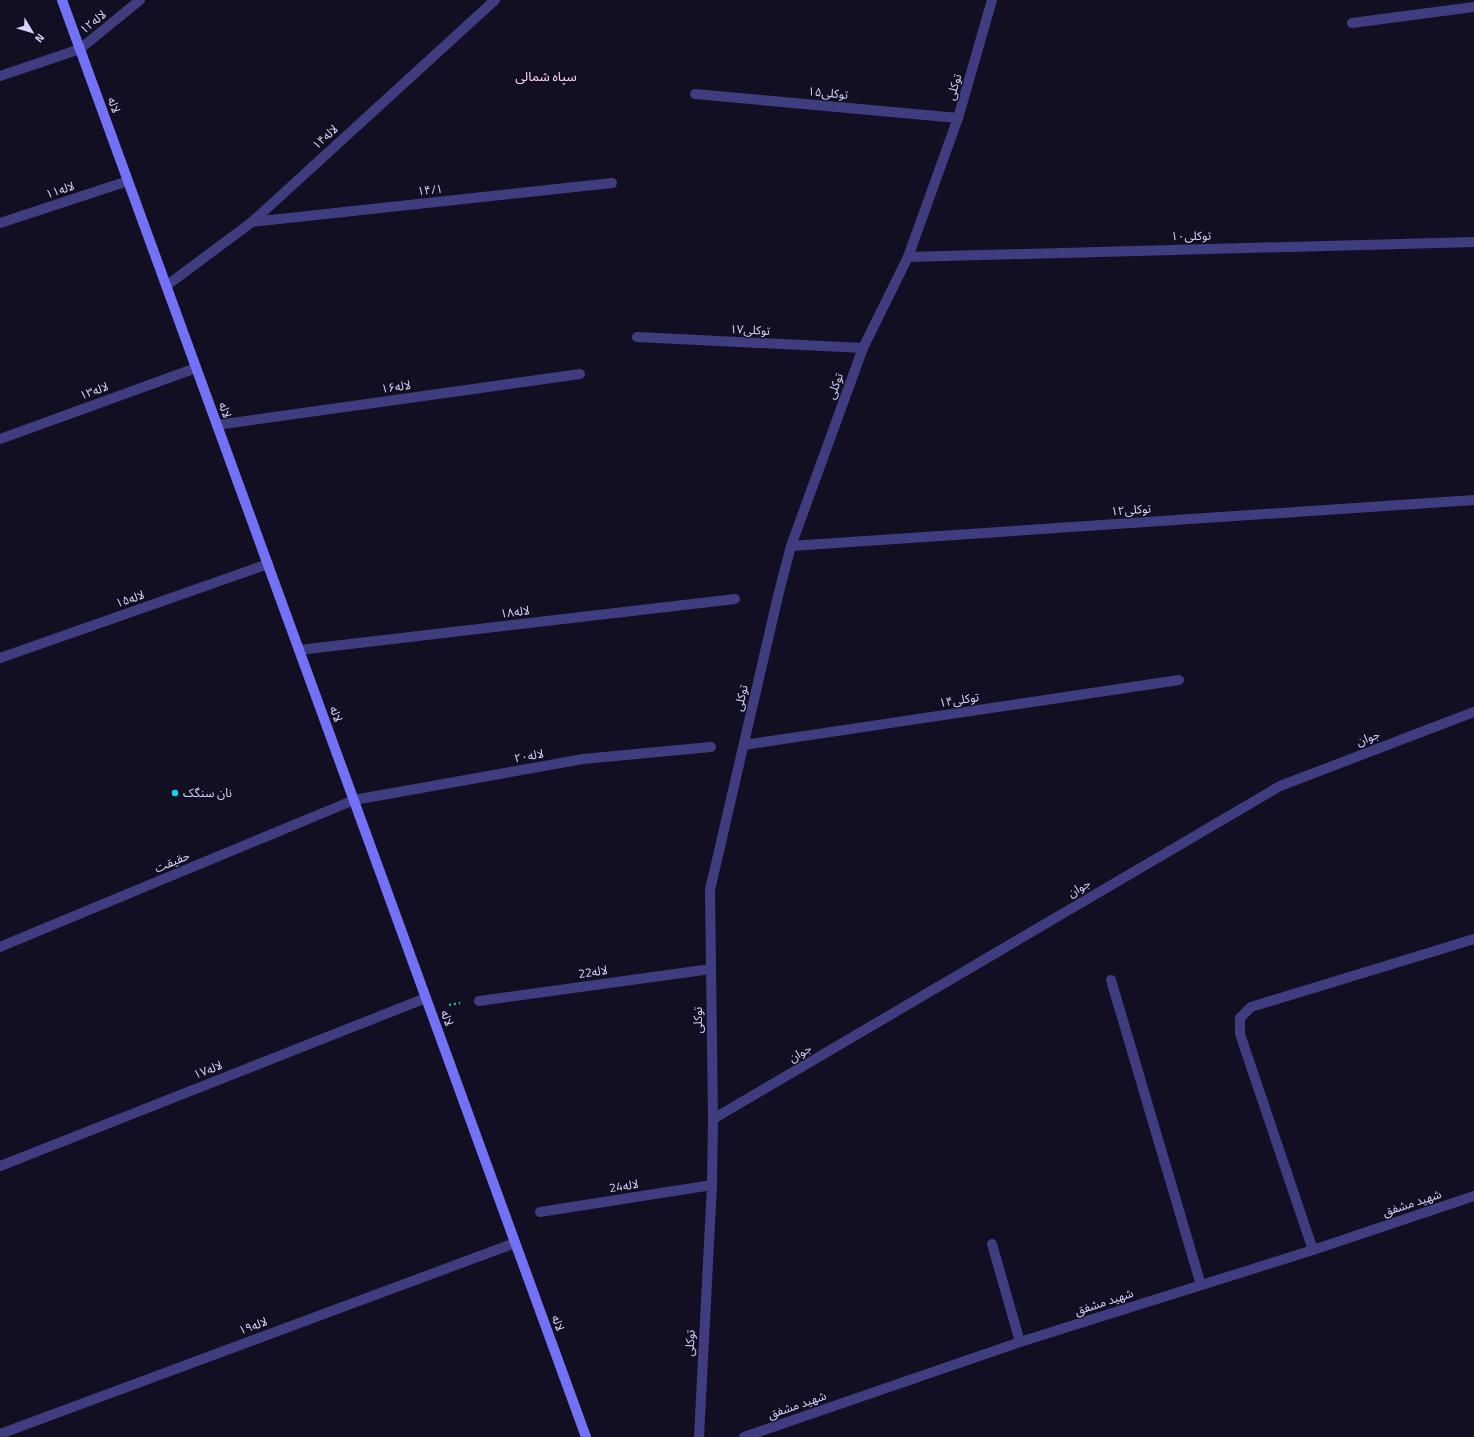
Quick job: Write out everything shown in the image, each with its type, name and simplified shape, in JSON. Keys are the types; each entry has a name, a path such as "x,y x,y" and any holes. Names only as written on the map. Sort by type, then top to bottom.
{"street":[{"name":"لاله","path":"62,0 586,1437"},
{"name":"لاله۱۲","path":"80,49 140,0"},
{"name":"لاله۱۴","path":"166,286 252,222 495,0"},
{"name":"توکلی","path":"699,1437 712,1186 713,1119 710,890 791,546 862,348 908,257 958,118 992,0"},
{"path":"1352,23 1474,7"},
{"path":"0,76 80,49"},
{"name":"توکلی۱۵","path":"695,94 958,118"},
{"name":"لاله۱۱","path":"0,223 128,181"},
{"name":"۱۴/۱","path":"252,222 612,183"},
{"name":"۱۰توکلی","path":"908,257 1474,242"},
{"name":"توکلی۱۷","path":"637,337 862,348"},
{"name":"لاله۱۳","path":"0,439 196,368"},
{"name":"لاله۱۶","path":"217,425 580,374"},
{"name":"توکلی۱۲","path":"791,546 1474,500"},
{"name":"لاله۱۵","path":"0,658 268,564"},
{"name":"لاله۱۸","path":"299,650 735,600"},
{"name":"توکلی۱۴","path":"744,746 1179,680"},
{"name":"جوان","path":"713,1119 1280,786 1474,712"},
{"name":"لاله۲۰","path":"354,800 583,759 711,747"},
{"name":"حقیقت","path":"0,947 354,800"},
{"path":"1312,1250 1240,1034 1240,1018 1251,1007 1474,939"},
{"name":"22لاله","path":"479,1001 711,969"},
{"path":"1111,980 1201,1285"},
{"name":"لاله۱۷","path":"0,1166 428,1003"},
{"name":"24لاله","path":"540,1212 712,1186"},
{"name":"شهید مشفق","path":"744,1437 1020,1342 1312,1250 1474,1196"},
{"name":"لاله۱۹","path":"0,1434 515,1242"},
{"path":"992,1244 1020,1342"}],"path":[{"path":"428,1003 479,1001"}],"place":[{"name":"نان سنگک","path":"175,793"}],"district":[{"name":"سپاه شمالی","path":"546,76"}]}
